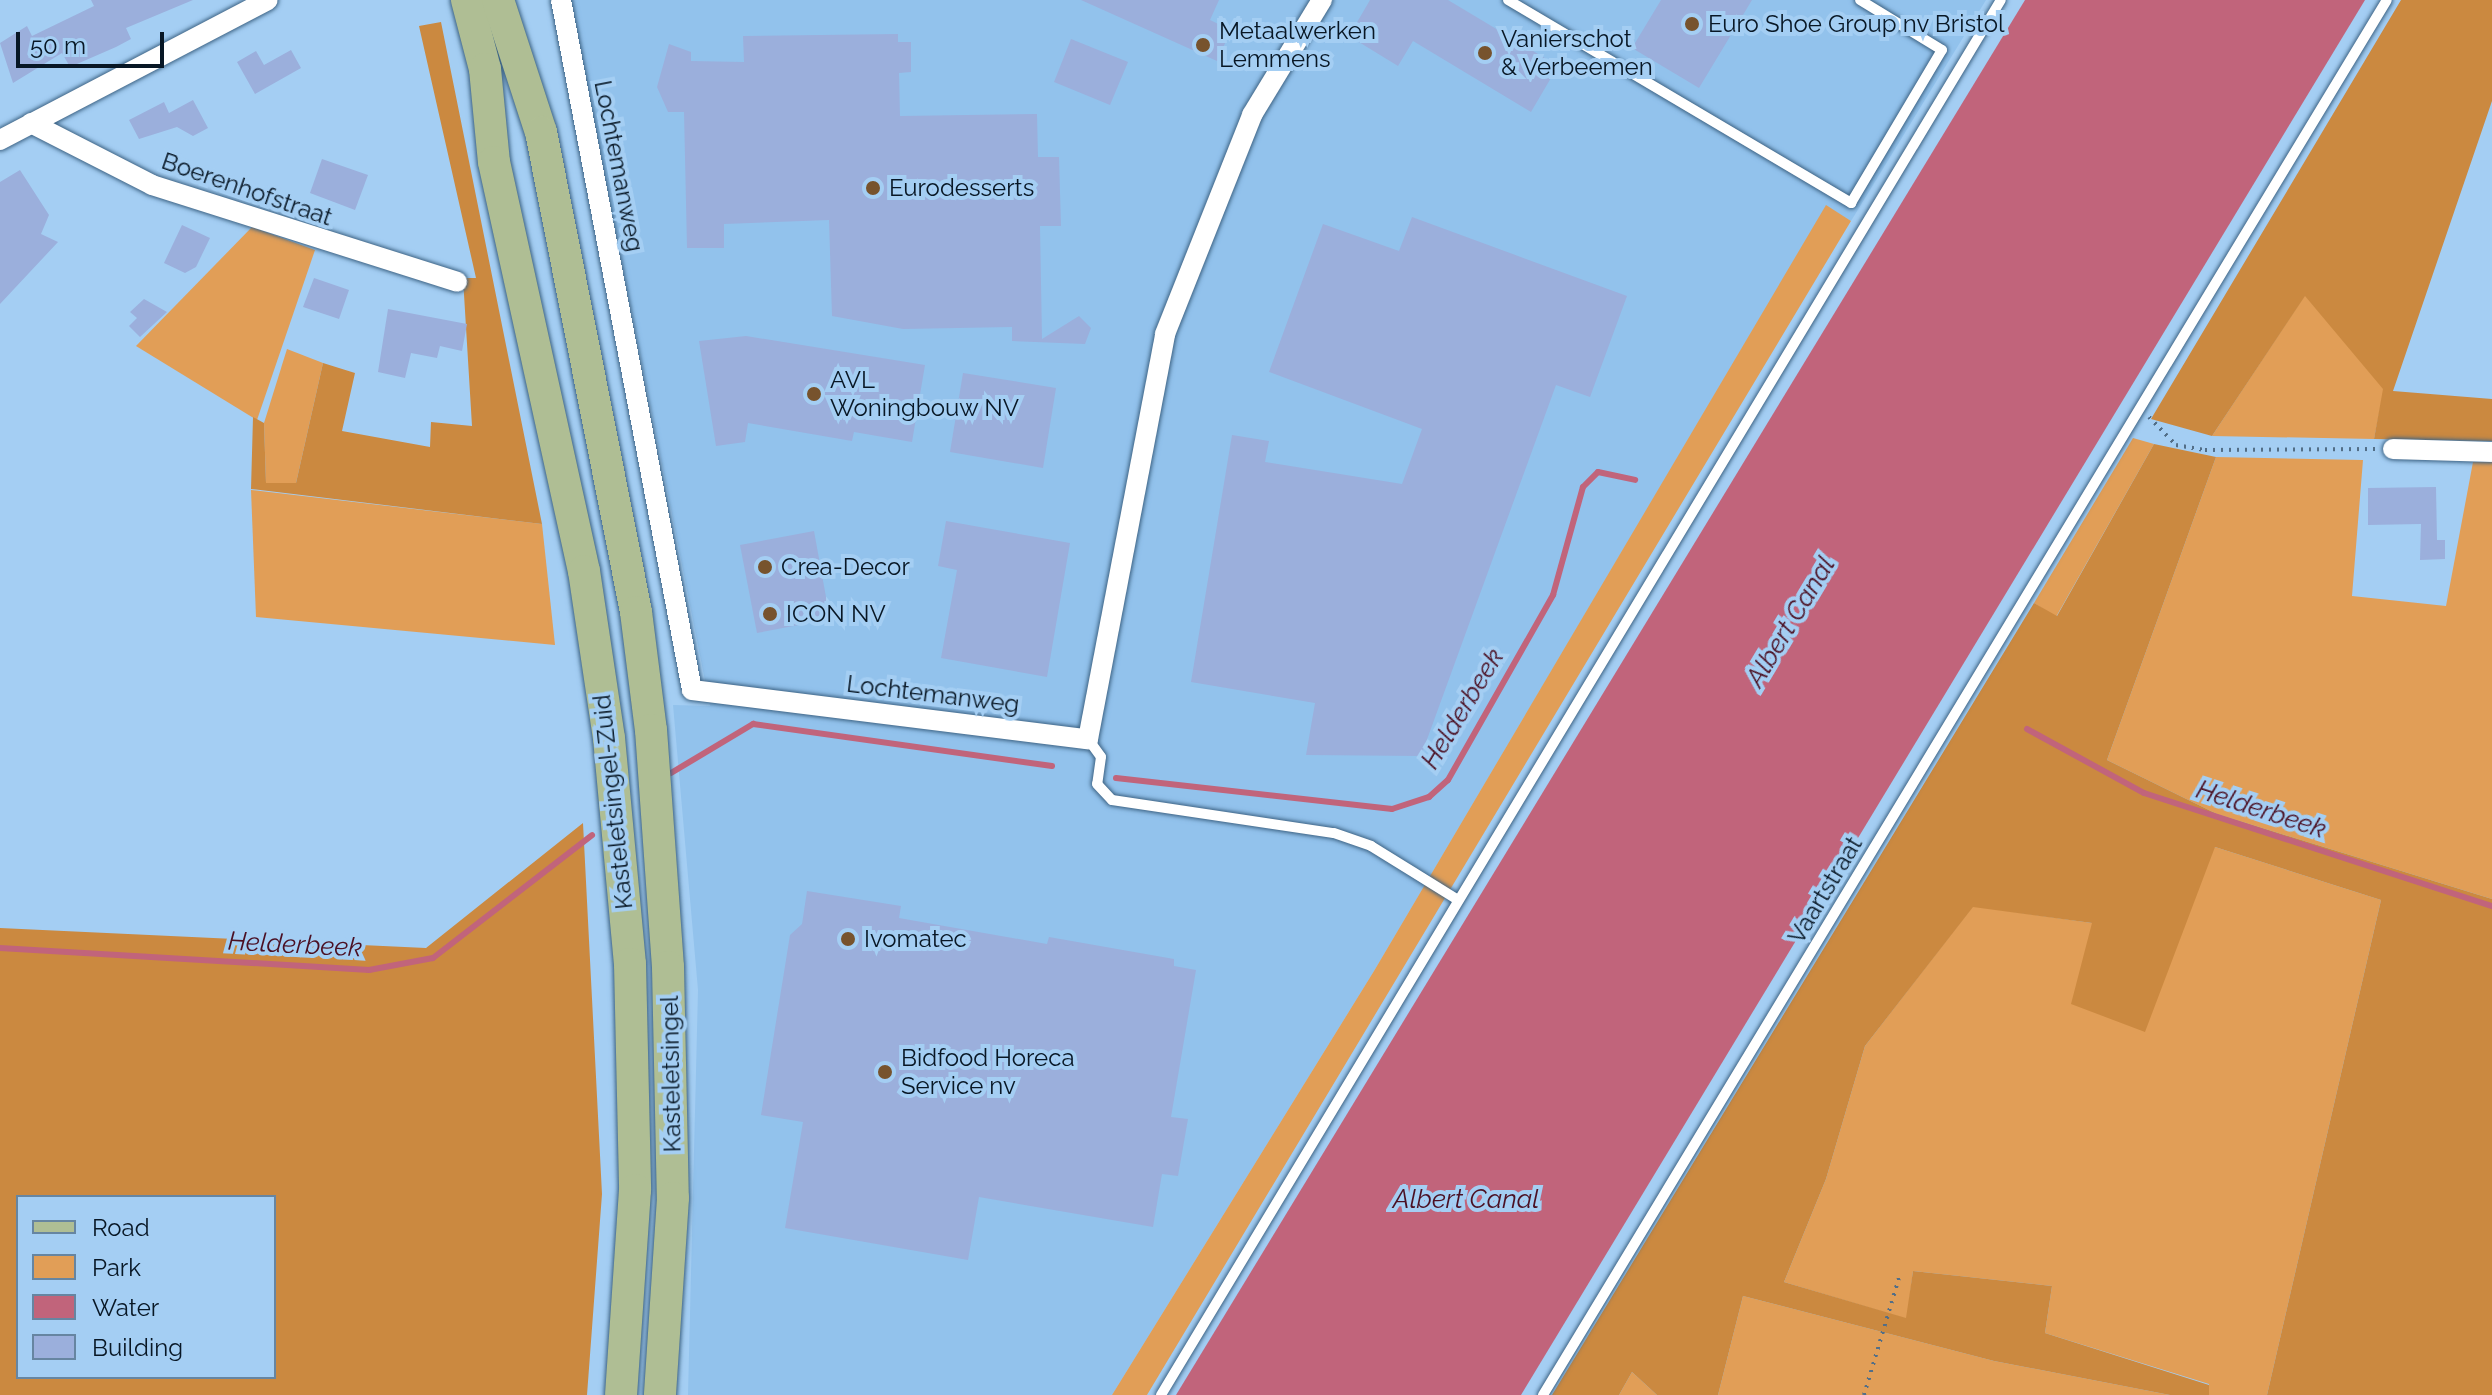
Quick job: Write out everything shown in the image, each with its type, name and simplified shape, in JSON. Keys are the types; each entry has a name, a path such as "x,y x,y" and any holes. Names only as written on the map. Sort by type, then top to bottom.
{"main road":[{"name":"Kasteletsingel-Zuid","path":"467,0 485,69 494,162 511,217 584,571 609,738 630,964 635,1175 621,1395"},
{"name":"Kasteletsingel-Zuid","path":"498,0 541,132 610,474 636,612 657,813"},
{"name":"Kasteletsingel","path":"657,813 673,1182 660,1395"}],"street":[{"path":"0,140 268,0"},
{"name":"Lochtemanweg","path":"561,0 692,690 1088,739"},
{"path":"1088,739 1165,334 1252,115 1322,0"},
{"name":"Boerenhofstraat","path":"31,123 152,185 457,282"},
{"path":"2393,449 2485,452"}],"lane":[{"path":"1508,0 1851,203 1942,50 1860,0"},
{"path":"1161,1395 2001,0"},
{"name":"Vaartstraat","path":"1543,1395 2387,0"},
{"path":"1088,739 1101,757 1097,784 1112,800 1334,833 1371,846 1458,900"}],"path":[{"path":"2141,405 2176,445 2393,449"},
{"path":"1864,1395 1900,1274"}],"shaded area":[{"path":"570,0 1986,0 1851,221 1826,206 1374,971 1112,1395 688,1395 698,990 673,705 710,706"},
{"path":"2401,0 2492,0 2492,101 2393,391 2492,399 2492,441 2374,439 2383,389 2305,296 2212,436 2151,419"},
{"path":"441,22 542,524 251,489 253,417 264,423 266,483 296,483 323,363 355,373 342,431 430,447 431,422 472,426 463,278 476,278 419,26"},
{"path":"2154,444 2216,457 2107,760 2217,814 2492,899 2492,1395 2267,1395 2381,900 2215,847 2145,1032 2071,1004 2092,923 1973,907 1865,1046 1826,1179 1784,1282 1906,1318 1913,1271 2052,1286 2045,1333 2209,1385 2209,1395 2170,1395 1994,1361 1743,1296 1718,1395 1657,1395 1632,1372 1619,1395 1552,1395 2034,603 2057,616"},
{"path":"583,823 602,1194 587,1395 0,1395 0,928 426,948"}],"green space":[{"path":"1826,205 1851,221 1147,1395 1112,1395 1374,971"},
{"path":"252,227 315,250 257,420 136,346"},
{"path":"2305,295 2384,389 2374,439 2212,436"},
{"path":"287,349 323,363 296,483 266,483 264,423"},
{"path":"2133,438 2154,444 2056,617 2034,603"},
{"path":"2216,457 2363,460 2352,596 2446,606 2473,462 2492,462 2492,899 2217,814 2107,760"},
{"path":"251,490 542,524 555,645 256,617"},
{"path":"2215,847 2381,900 2267,1395 2209,1395 2209,1384 2045,1333 2052,1286 1913,1271 1907,1319 1784,1282 1826,1179 1865,1046 1973,906 2092,923"},
{"path":"1743,1296 1994,1361 2170,1395 1718,1395"},
{"path":"1632,1372 1657,1395 1619,1395"}],"water":[{"name":"Albert Canal","path":"2025,0 2365,0 1521,1395 1176,1395"}],"building":[{"path":"91,0 193,0 126,28 131,39 116,47 70,67 62,53 13,83 0,43 27,26 32,36 94,6"},
{"name":"Metaalwerken Lemmens","path":"1081,0 1219,0 1210,20 1231,30 1217,61"},
{"name":"Vanierschot & Verbeemen","path":"1370,0 1448,0 1558,66 1531,112 1413,41 1398,66 1349,36"},
{"name":"Euro Shoe Group nv Bristol","path":"1661,0 1752,0 1699,88 1632,48"},
{"name":"Eurodesserts","path":"898,34 898,42 911,42 911,72 899,73 900,116 1037,114 1038,157 1059,157 1061,226 1040,226 1042,339 1079,316 1091,328 1085,344 1012,341 1012,327 903,329 832,316 829,220 724,224 724,248 687,248 684,112 668,112 657,87 669,44 691,52 691,61 744,62 743,36"},
{"path":"1071,39 1128,62 1110,105 1054,82"},
{"path":"291,50 301,68 255,94 237,62 256,51 264,65"},
{"path":"193,100 208,128 193,136 177,127 139,139 129,120 164,102 169,113"},
{"path":"322,159 368,175 355,210 310,193"},
{"path":"20,170 49,215 41,234 58,242 0,304 0,182"},
{"path":"1412,217 1627,296 1590,397 1556,385 1421,756 1306,755 1315,703 1191,682 1232,435 1269,441 1265,462 1402,484 1422,429 1269,372 1323,224 1399,251"},
{"path":"182,225 210,238 196,267 185,273 164,263"},
{"path":"314,278 349,290 339,319 303,307"},
{"path":"144,299 167,312 140,337 129,326 137,318 130,312"},
{"path":"388,309 467,324 462,351 440,346 437,358 411,353 405,378 378,372"},
{"name":"AVL Woningbouw NV","path":"746,336 925,365 912,442 854,432 852,441 748,423 745,442 716,446 699,341"},
{"path":"963,373 1056,388 1043,468 950,452"},
{"path":"2436,487 2437,540 2445,540 2445,559 2420,560 2421,524 2368,525 2368,488"},
{"path":"946,521 1070,543 1047,677 941,658 957,570 938,566"},
{"path":"814,531 830,619 757,633 740,545"},
{"name":"Bidfood Horeca Service nv","path":"807,891 901,906 899,918 1047,944 1049,937 1174,959 1174,966 1196,970 1171,1117 1188,1119 1178,1176 1162,1174 1153,1227 979,1197 968,1260 785,1228 803,1122 761,1115 790,935 802,924"}],"waterway":[{"name":"Helderbeek","path":"1116,778 1392,809 1429,797 1448,780 1553,595 1583,487 1598,472 1635,480"},
{"name":"Helderbeek","path":"671,773 753,724 1052,766"},
{"name":"Helderbeek","path":"2027,729 2144,793 2492,906"},
{"name":"Helderbeek","path":"0,948 369,970 433,958 592,835"}],"place":[{"name":"Euro Shoe Group nv Bristol","path":"1692,24"},
{"name":"Metaalwerken Lemmens","path":"1203,45"},
{"name":"Vanierschot & Verbeemen","path":"1485,53"},
{"name":"Eurodesserts","path":"873,188"},
{"name":"AVL Woningbouw NV","path":"814,394"},
{"name":"Crea-Decor","path":"765,567"},
{"name":"ICON NV","path":"770,614"},
{"name":"Ivomatec","path":"848,939"},
{"name":"Bidfood Horeca Service nv","path":"885,1072"}]}
